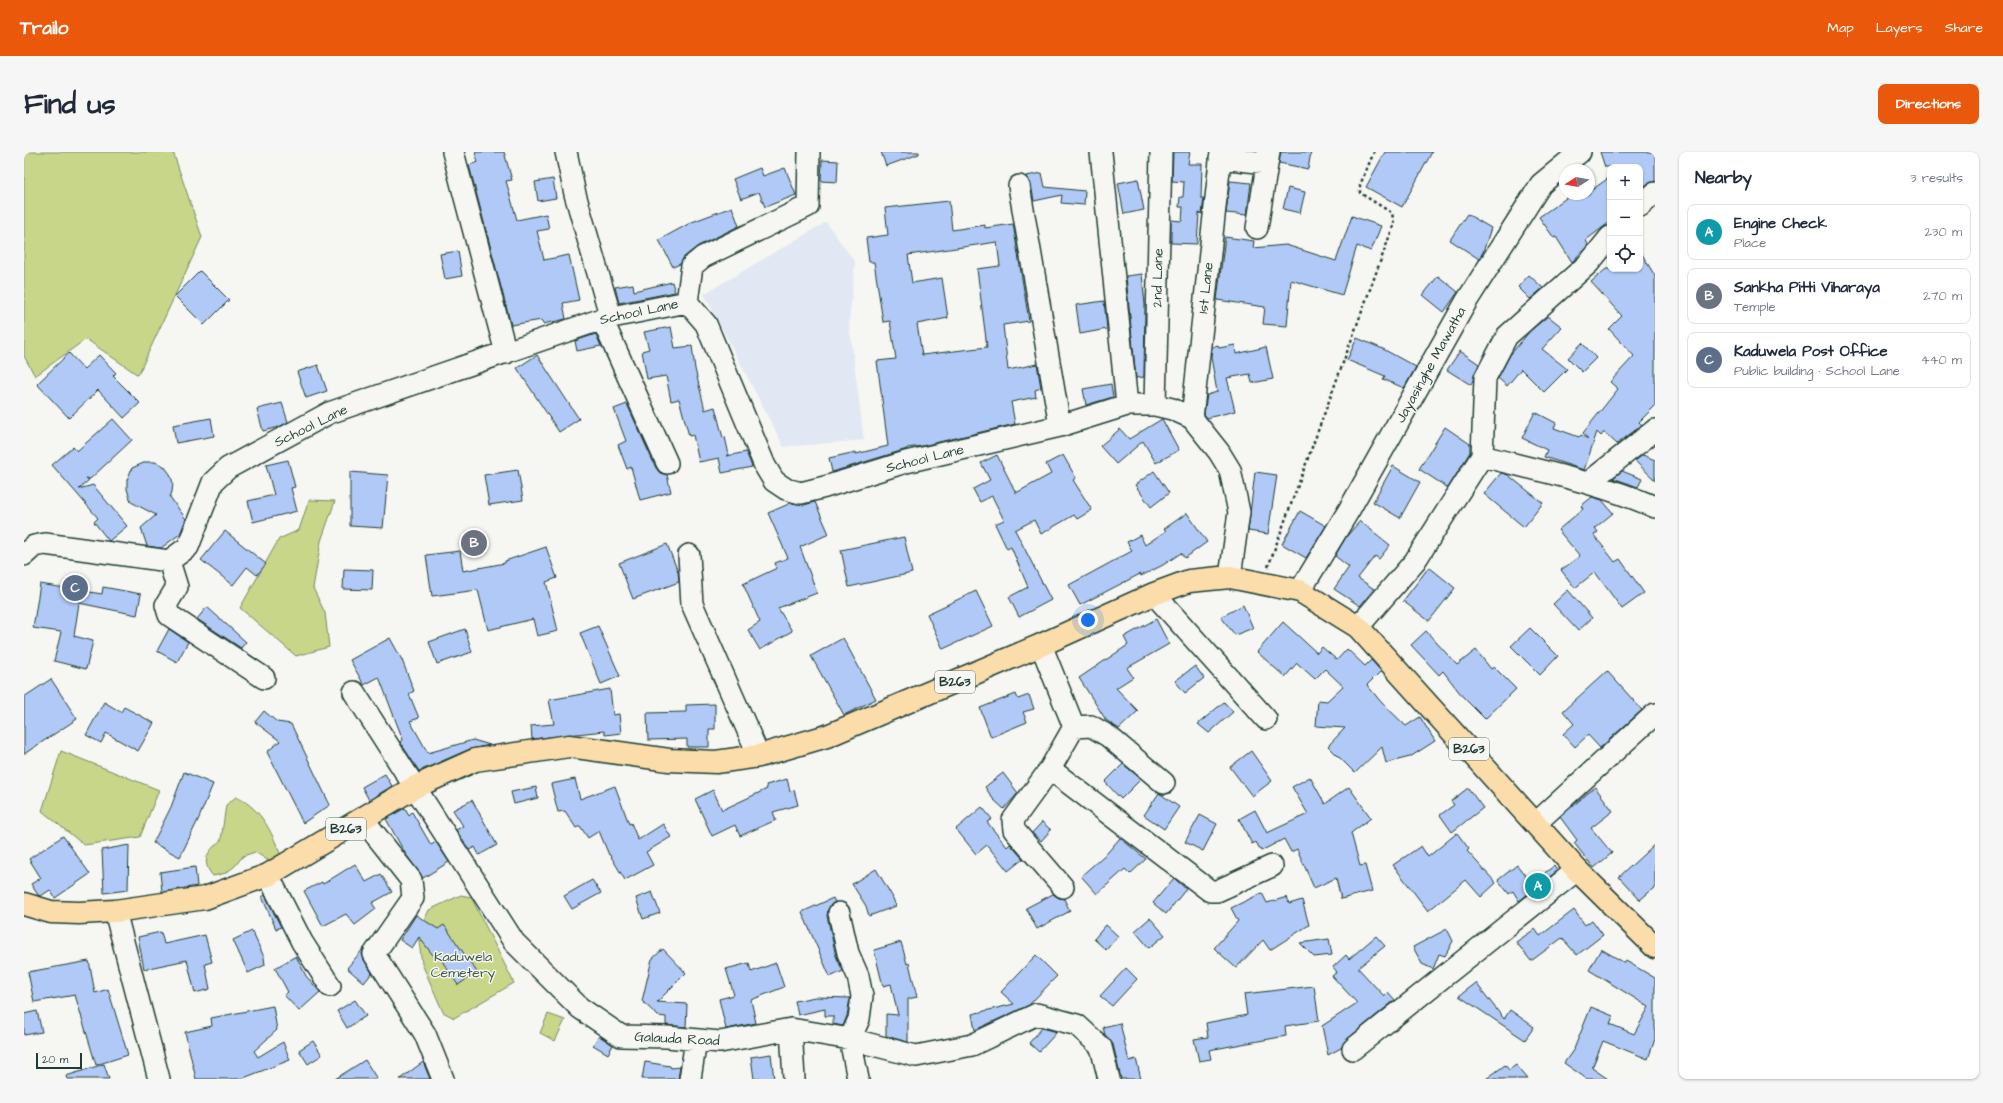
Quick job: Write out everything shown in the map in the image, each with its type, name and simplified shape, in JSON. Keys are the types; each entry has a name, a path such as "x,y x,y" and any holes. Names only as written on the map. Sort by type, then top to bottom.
{"main road":[{"name":"B263","path":"24,904 51,912 115,911 205,898 268,875 415,787 475,760 569,746 669,760 716,762 758,756 827,736 1042,645 1154,594 1188,581 1230,577 1262,582 1300,591 1358,627 1577,870 1655,947"}],"street":[{"path":"453,152 506,353"},
{"path":"566,152 575,194 607,318 667,463"},
{"path":"687,302 692,266 703,257 808,206 809,152"},
{"path":"1101,152 1127,405"},
{"name":"2nd Lane","path":"1155,405 1161,152"},
{"name":"Jayasinghe Mawatha","path":"1300,591 1349,510 1466,302 1541,184 1580,152"},
{"name":"1st Lane","path":"1192,418 1221,155 1268,157 1257,228"},
{"path":"1020,186 1060,426"},
{"path":"1643,203 1655,193"},
{"path":"1358,627 1415,561 1482,456 1485,378 1507,336 1589,263 1607,241"},
{"name":"School Lane","path":"169,561 188,547 212,482 228,468 329,414 607,318 687,302 706,324 765,466 774,481 786,489 801,493 906,462 1060,426 1127,405 1155,405 1172,409 1192,418 1219,452 1230,470 1238,512 1230,577"},
{"path":"1588,483 1655,430"},
{"path":"1482,456 1588,483 1634,498 1655,507"},
{"path":"24,555 34,546 45,544 169,561 177,588 166,605 169,615 264,678"},
{"path":"689,554 692,604 758,756"},
{"path":"1154,594 1266,719"},
{"path":"1042,645 1074,727"},
{"name":"Galauda Road","path":"354,692 514,942 580,1008 621,1036 720,1042 791,1029 850,1040 916,1056 972,1045 1037,1014 1077,1025 1101,1047 1110,1079"},
{"path":"1536,823 1655,714"},
{"path":"1074,727 1091,726 1108,736 1164,783"},
{"path":"1063,887 1014,830 1013,820 1050,769 1074,727"},
{"path":"1050,769 1210,891 1217,891 1272,866"},
{"path":"363,819 411,880 413,898 374,954 425,1034 443,1079"},
{"path":"1353,1050 1577,870"},
{"path":"268,875 302,942 330,986"},
{"path":"115,911 159,1079"},
{"path":"839,913 848,953 858,976 862,996 859,1019 850,1040 858,1079"},
{"path":"791,1029 794,1079"},
{"path":"690,1079 696,1040"}],"path":[{"path":"1262,582 1394,224 1392,213 1360,193 1360,185 1374,152"}],"shaded area":[{"path":"826,222 855,262 849,323 864,440 784,447 704,294"}],"green space":[{"path":"24,152 173,152 202,237 138,375 86,339 35,376 24,356"},
{"path":"309,500 335,501 321,541 313,588 325,613 329,647 296,656 240,608 279,539 299,530"},
{"path":"61,751 159,790 140,837 84,845 42,811"},
{"path":"236,797 253,808 266,824 271,832 283,861 275,865 255,852 243,856 235,866 226,873 213,876 207,866 207,856 212,848 221,840 226,805"},
{"name":"Kaduwela Cemetery","path":"461,895 471,897 514,983 454,1018 443,1012 422,964 418,934 429,910"},
{"path":"548,1014 565,1020 555,1041 540,1033"}],"building":[{"path":"475,152 504,152 512,180 506,181 517,220 546,214 549,229 537,231 544,260 569,255 579,300 563,303 566,319 543,324 542,320 511,325 469,165 478,162"},
{"path":"881,152 919,152 919,154 886,166"},
{"path":"1173,152 1190,152 1188,164 1202,164 1201,198 1204,198 1202,214 1199,213 1197,244 1171,243 1171,220 1182,221 1183,207 1179,207 1180,197 1183,197 1184,182 1172,181"},
{"path":"1281,152 1311,152 1308,169 1279,163"},
{"path":"1385,152 1432,152 1402,207 1366,187"},
{"path":"1600,152 1655,152 1655,181 1643,187 1643,164 1607,164 1607,167 1605,167"},
{"path":"822,160 838,161 837,182 821,181"},
{"path":"760,168 763,176 785,168 796,195 765,207 759,192 741,199 733,179"},
{"path":"1042,173 1045,187 1085,191 1084,205 1061,203 1062,195 1034,201 1031,184 1026,176"},
{"path":"553,179 556,198 538,201 535,182"},
{"path":"1138,179 1144,210 1124,214 1118,183"},
{"path":"1607,179 1607,224 1586,240 1588,245 1572,262 1556,237 1554,238 1539,217 1563,200 1595,200 1595,188"},
{"path":"1230,181 1251,183 1247,215 1226,213"},
{"path":"1288,188 1305,192 1300,213 1283,209"},
{"path":"949,201 952,230 985,225 985,228 1013,224 1029,321 1003,325 1008,370 1037,364 1041,388 1035,390 1036,397 1011,402 1015,424 922,446 907,448 832,472 829,458 856,452 856,454 888,446 877,361 896,359 890,321 883,322 874,262 869,262 866,238 888,235 885,208","holes":["997,242 1000,266 977,269 987,347 922,355 917,324 948,318 942,278 912,283 908,255"]},
{"path":"732,207 739,226 698,246 684,257 680,264 673,267 659,240 692,222"},
{"path":"1467,214 1491,228 1483,252 1479,259 1450,240"},
{"path":"1352,216 1381,226 1371,251 1357,246 1342,295 1291,280 1287,326 1263,324 1265,307 1217,300 1225,237 1254,241 1253,248 1286,245 1336,261"},
{"path":"458,251 462,276 445,279 440,254"},
{"path":"1643,256 1655,276 1655,406 1639,422 1642,425 1617,444 1604,432 1601,436 1597,432 1584,470 1544,457 1547,450 1522,438 1535,412 1556,423 1554,428 1579,437 1581,435 1588,439 1583,433 1618,389 1610,382 1634,356 1609,329 1622,316 1591,282 1606,269 1607,272 1643,272"},
{"path":"200,271 229,300 204,325 175,296"},
{"path":"1142,274 1145,305 1144,377 1136,378 1126,276"},
{"path":"1529,275 1543,288 1530,299 1518,287"},
{"path":"1438,276 1458,292 1444,312 1423,295"},
{"path":"672,282 675,292 619,303 615,287 633,284 634,291"},
{"path":"1104,301 1107,329 1080,334 1076,305"},
{"path":"1548,316 1562,327 1542,349 1567,369 1544,392 1521,369 1507,386 1498,378 1510,355 1530,331"},
{"path":"671,327 675,348 692,346 695,369 705,410 715,407 723,438 725,437 729,455 727,456 746,452 752,467 722,473 719,458 699,462 693,435 689,436 679,399 671,401 666,376 647,379 642,351 649,349 644,332"},
{"path":"596,334 601,346 577,351 575,341"},
{"path":"1357,338 1383,349 1416,367 1404,388 1383,379 1385,376 1347,360"},
{"path":"1582,343 1596,358 1582,372 1568,358"},
{"path":"1218,345 1219,348 1235,345 1236,354 1266,347 1273,379 1252,383 1250,374 1227,378 1235,411 1207,418 1204,414 1207,395 1217,392 1211,357 1212,347"},
{"path":"1460,351 1479,364 1471,385 1447,370"},
{"path":"69,353 84,369 99,355 116,373 113,376 140,403 124,418 98,390 69,418 37,384"},
{"path":"537,355 579,419 559,432 517,368"},
{"path":"318,365 327,391 306,398 297,372"},
{"path":"1111,384 1113,397 1086,405 1083,389"},
{"path":"282,403 288,422 279,427 263,431 257,409"},
{"path":"627,404 656,468 660,473 667,475 671,492 640,500 631,467 627,469 618,445 626,441 614,409"},
{"path":"211,418 214,436 176,443 173,425"},
{"path":"113,419 132,440 90,479 86,478 89,480 79,489 93,485 127,526 109,541 94,522 98,518 52,465 73,447 77,451"},
{"path":"1162,419 1179,450 1156,463 1143,441 1116,464 1100,446 1120,429 1129,439"},
{"path":"1445,427 1470,444 1470,452 1448,488 1419,469"},
{"path":"997,455 1016,493 1051,474 1046,464 1063,455 1076,478 1073,480 1092,510 1077,519 1074,515 1041,534 1034,520 1015,530 1051,600 1019,617 1009,597 1028,587 1011,547 1007,549 995,524 1004,520 992,496 980,502 973,489 990,480 981,463"},
{"path":"1643,455 1655,460 1655,480 1635,461"},
{"path":"288,460 295,487 291,488 297,511 253,522 248,501 274,495 266,465"},
{"path":"146,462 155,462 164,466 170,474 173,483 170,497 186,519 180,534 161,548 147,546 141,528 156,515 131,502 127,489 127,480 132,468"},
{"path":"1393,466 1420,482 1400,518 1373,502"},
{"path":"518,470 523,500 489,505 484,475"},
{"path":"1154,471 1169,493 1151,507 1135,485"},
{"path":"1622,471 1642,479 1638,487 1613,478"},
{"path":"350,472 388,475 383,528 350,526"},
{"path":"1255,472 1277,475 1268,534 1248,531"},
{"path":"1501,473 1508,475 1543,503 1524,527 1484,494"},
{"path":"1592,497 1602,500 1613,513 1595,528 1598,532 1594,535 1615,562 1620,559 1644,593 1622,609 1595,572 1575,588 1561,570 1580,556 1558,530 1583,509 1581,506"},
{"path":"815,502 829,534 800,547 817,593 778,608 792,631 760,650 748,630 760,622 743,584 777,568 775,563 788,558 768,513 791,503 804,505"},
{"path":"1300,511 1326,526 1306,558 1282,544"},
{"path":"1187,513 1207,542 1185,558 1181,553 1163,565 1141,576 1140,574 1080,605 1069,585 1132,551 1127,542 1140,535 1145,545 1166,531 1164,529"},
{"path":"1360,521 1390,545 1379,559 1375,556 1358,578 1374,589 1360,606 1334,589 1349,567 1335,556 1346,537"},
{"path":"225,531 266,564 257,575 247,567 233,585 201,560"},
{"path":"904,537 912,573 849,587 841,550"},
{"path":"667,544 678,572 679,582 633,599 619,563"},
{"path":"546,547 557,578 546,582 558,631 537,636 533,619 488,630 478,590 432,596 426,555 460,551 463,571 505,563 505,561"},
{"path":"1429,567 1455,588 1429,621 1403,601"},
{"path":"344,569 373,570 372,590 343,589"},
{"path":"40,584 102,594 103,587 141,594 137,615 79,603 74,636 93,641 86,669 54,661 61,632 33,628"},
{"path":"1568,590 1592,618 1578,631 1553,604"},
{"path":"976,591 993,626 943,649 927,614"},
{"path":"1243,605 1253,628 1235,635 1221,617"},
{"path":"207,607 246,642 241,648 197,619"},
{"path":"1156,619 1169,644 1127,668 1133,677 1116,688 1138,711 1119,729 1106,720 1079,678 1128,645 1124,637"},
{"path":"1283,622 1317,653 1322,647 1337,660 1347,649 1365,666 1371,660 1381,671 1367,685 1381,702 1406,726 1420,717 1435,741 1410,757 1386,763 1382,747 1355,773 1328,746 1345,728 1316,726 1318,700 1327,701 1343,686 1325,669 1315,679 1297,663 1285,677 1257,652"},
{"path":"598,626 620,676 601,684 580,633"},
{"path":"1530,628 1558,656 1540,675 1511,646"},
{"path":"169,629 188,642 177,662 157,651"},
{"path":"465,629 472,652 437,664 429,642"},
{"path":"1426,631 1457,665 1476,650 1491,669 1494,667 1516,689 1485,719 1463,697 1443,671 1439,675 1411,645"},
{"path":"390,638 402,660 414,691 409,694 419,718 410,721 428,753 473,740 490,745 470,749 419,771 400,742 403,740 379,677 364,685 350,660"},
{"path":"843,638 876,699 844,715 811,656"},
{"path":"1195,666 1204,678 1185,693 1175,681"},
{"path":"1607,671 1642,710 1600,748 1588,735 1575,747 1563,734 1574,724 1563,711"},
{"path":"51,679 77,719 24,754 24,697"},
{"path":"610,689 613,715 619,714 621,733 605,735 604,731 532,739 531,726 554,724 549,700"},
{"path":"1016,694 1018,699 1029,695 1034,709 1023,712 1027,722 991,737 980,708"},
{"path":"104,702 121,712 124,707 154,723 138,751 106,733 101,743 86,735"},
{"path":"1224,702 1233,712 1209,733 1198,724"},
{"path":"715,704 715,729 709,729 709,747 687,747 687,739 648,740 647,713 686,712 686,705"},
{"path":"264,711 277,722 291,724 330,805 303,823 267,752 280,741 255,722"},
{"path":"1251,751 1272,781 1252,796 1230,767"},
{"path":"1123,764 1141,779 1121,799 1105,782"},
{"path":"184,772 213,784 199,818 180,857 153,843 171,807"},
{"path":"1003,773 1018,793 1004,809 993,799 985,787"},
{"path":"385,774 392,786 369,800 362,787"},
{"path":"1310,777 1325,804 1349,787 1371,818 1351,833 1360,866 1365,865 1372,891 1341,899 1336,878 1314,888 1297,849 1291,852 1284,839 1261,851 1256,842 1252,844 1239,819 1255,810 1267,833 1308,814 1292,787"},
{"path":"575,779 580,799 615,786 629,824 631,823 638,840 663,824 671,837 646,852 653,865 625,880 609,855 599,831 588,838 580,826 576,828 565,811 558,812 551,784"},
{"path":"787,779 790,791 794,790 798,805 773,812 776,820 740,836 735,825 712,836 695,799 713,790 722,810 767,789 766,785"},
{"path":"536,787 538,798 514,804 511,792"},
{"path":"1595,787 1613,811 1591,828 1612,853 1594,868 1574,843 1577,840 1560,817"},
{"path":"1468,788 1483,808 1452,832 1440,815 1454,805 1451,801"},
{"path":"1159,793 1179,807 1164,829 1144,815"},
{"path":"472,800 497,845 479,855 475,847 469,850 456,830 463,826 453,810"},
{"path":"982,807 992,819 987,822 1007,847 1010,844 1023,859 1008,871 987,845 976,854 956,829"},
{"path":"405,808 409,815 412,812 431,845 436,842 449,862 423,878 405,853 386,819"},
{"path":"1200,815 1217,824 1203,851 1185,842"},
{"path":"1042,822 1051,830 1041,841 1032,833"},
{"path":"1457,833 1469,849 1467,851 1496,883 1481,897 1466,880 1428,911 1393,865 1421,846 1428,857"},
{"path":"63,836 90,874 55,898 50,890 41,896 38,895 31,884 41,878 29,859"},
{"path":"1120,838 1146,859 1130,874 1125,869 1097,894 1081,876 1108,852"},
{"path":"1655,844 1655,887 1640,900 1619,877"},
{"path":"129,845 128,890 104,893 102,850"},
{"path":"355,864 366,882 381,874 392,892 372,903 376,909 355,925 346,914 323,926 304,891 322,882 323,884"},
{"path":"1517,865 1531,883 1554,866 1557,871 1519,901 1513,891 1509,894 1498,880"},
{"path":"195,867 197,886 162,892 160,872"},
{"path":"876,869 892,896 896,906 869,916 866,906 852,884"},
{"path":"1174,878 1186,889 1166,914 1153,903"},
{"path":"592,880 601,893 572,909 564,896"},
{"path":"652,892 660,913 643,919 636,898"},
{"path":"1262,893 1267,903 1287,897 1289,904 1302,900 1309,925 1270,950 1263,940 1236,968 1214,948 1238,921 1231,908"},
{"path":"1053,894 1064,899 1070,911 1037,929 1026,908"},
{"path":"265,895 281,927 276,929 262,897"},
{"path":"833,898 835,902 828,909 827,916 836,956 843,971 830,977 802,912"},
{"path":"1574,910 1585,925 1592,920 1603,935 1577,955 1562,938 1531,961 1516,942 1535,929 1540,936"},
{"path":"416,915 438,929 444,925 477,972 458,985 438,955 435,958 419,937 412,948 400,940"},
{"path":"1150,918 1165,935 1149,948 1135,931"},
{"path":"1106,925 1118,936 1106,950 1094,939"},
{"path":"1447,929 1453,941 1445,956 1439,954 1433,969 1422,964 1413,947"},
{"path":"252,931 264,957 265,965 248,973 233,940"},
{"path":"161,932 164,944 205,935 212,962 205,964 210,989 195,993 187,960 144,969 138,937"},
{"path":"1376,936 1385,946 1358,968 1384,996 1388,992 1395,1000 1346,1040 1341,1048 1328,1055 1322,1026 1357,1003 1332,976 1337,972 1333,967 1346,955 1349,959"},
{"path":"1329,939 1332,955 1314,957 1300,943"},
{"path":"901,942 907,964 909,963 917,997 908,999 908,1042 886,1036 886,1014 898,1015 891,984 883,986 874,950"},
{"path":"364,948 362,954 372,973 364,983 347,968"},
{"path":"663,949 686,973 657,1002 687,1004 686,1027 666,1025 666,1017 658,1016 642,1001 652,959"},
{"path":"1601,949 1625,963 1626,961 1655,978 1655,1039 1648,1059 1603,1041 1592,1068 1608,1079 1587,1079 1564,1063 1574,1049 1591,1007 1613,1016 1610,1024 1634,1034 1649,1007 1589,970"},
{"path":"1036,955 1057,976 1029,1005 975,1030 972,1014 1014,1004 1001,992"},
{"path":"296,956 306,976 320,992 299,1011 284,995 288,992 275,968"},
{"path":"89,961 95,993 108,989 128,1055 96,1065 75,995 34,1002 28,972"},
{"path":"749,963 751,972 776,963 784,987 751,1000 756,1023 726,1029 719,999 734,995 726,969"},
{"path":"1126,968 1137,979 1112,1006 1100,996"},
{"path":"1476,983 1504,1019 1510,1010 1534,1027 1525,1040 1459,996"},
{"path":"1314,986 1319,1021 1285,1026 1286,1036 1209,1050 1211,1059 1199,1061 1194,1039 1208,1037 1206,1023 1247,1015 1244,994"},
{"path":"815,997 850,998 847,1016 843,1026 833,1024 833,1016 825,1016 825,1009 798,1015 795,1001"},
{"path":"355,1000 366,1016 347,1028 337,1011"},
{"path":"273,1006 277,1030 254,1051 258,1057 283,1042 290,1060 241,1079 196,1079 185,1032 212,1026 211,1018"},
{"path":"37,1011 42,1032 24,1035 24,1014"},
{"path":"1120,1023 1129,1061 1136,1059 1141,1079 1121,1079 1113,1044 1105,1035 1103,1027"},
{"path":"1042,1028 1057,1032 1039,1052 1029,1043"},
{"path":"599,1036 613,1045 608,1054 593,1045"},
{"path":"313,1041 322,1055 308,1064 299,1050"},
{"path":"771,1054 774,1079 754,1079 751,1057"},
{"path":"365,1060 377,1079 335,1079"},
{"path":"423,1062 430,1079 400,1079"},
{"path":"645,1062 670,1066 671,1068 680,1067 678,1079 642,1079"},
{"path":"104,1064 109,1079 67,1079 66,1076"},
{"path":"1505,1065 1509,1070 1516,1065 1528,1079 1486,1079"}],"place":[{"name":"Sankha Pitti Viharaya","path":"474,543"},
{"name":"Kaduwela Post Office","path":"75,588"},
{"name":"Engine Check","path":"1538,886"}]}
